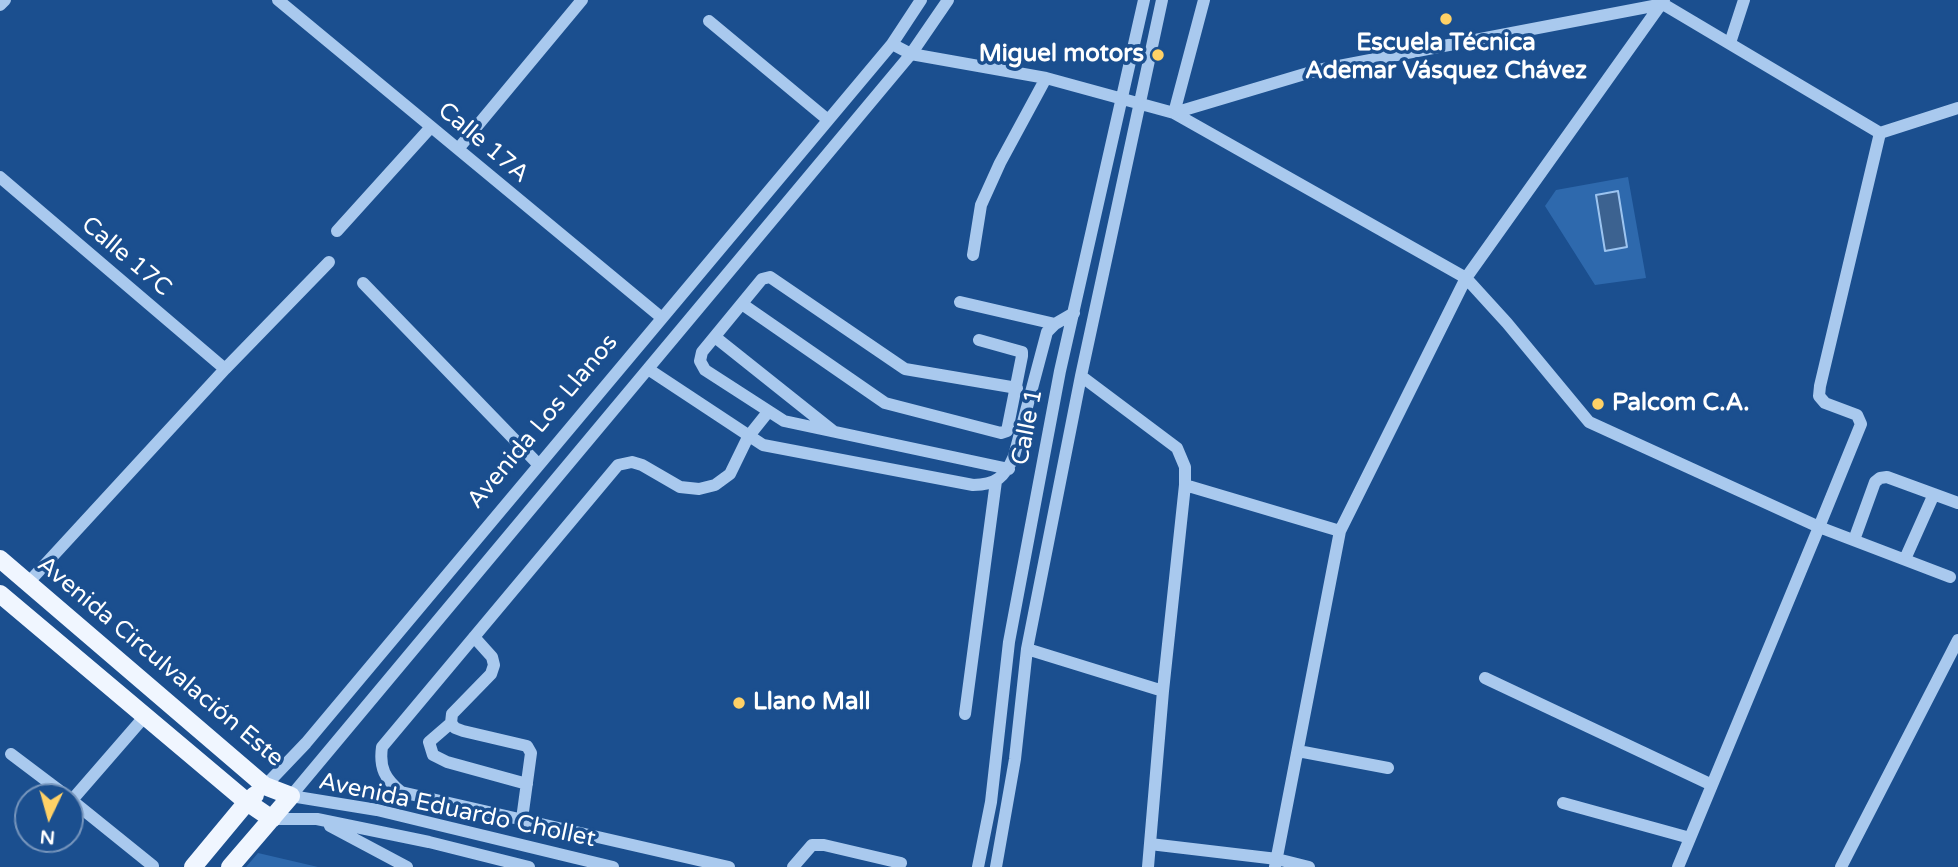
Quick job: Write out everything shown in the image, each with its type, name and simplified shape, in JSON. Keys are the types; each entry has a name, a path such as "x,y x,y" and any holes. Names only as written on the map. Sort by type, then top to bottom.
{"main road":[{"name":"Avenida Circulvalación Este","path":"0,559 265,786 291,796"},
{"name":"Avenida Circulvalación Este","path":"0,594 247,802 272,819"},
{"name":"Avenida Los Llanos","path":"193,867 247,802 265,786"},
{"name":"Avenida Los Llanos","path":"230,867 291,796"}],"street":[{"path":"0,5 5,0"},
{"name":"Calle 17A","path":"278,0 662,318"},
{"path":"458,149 582,0"},
{"name":"Avenida Los Llanos","path":"265,786 306,743 892,44 921,0"},
{"name":"Avenida Los Llanos","path":"291,796 911,54 948,0"},
{"name":"Calle 1","path":"978,867 992,802 1009,642 1060,371 1144,0"},
{"name":"Calle 1","path":"996,867 1015,759 1027,649 1081,376 1162,0"},
{"path":"1174,113 1204,0"},
{"path":"1730,43 1744,0"},
{"path":"1174,113 1318,70 1663,2 1880,133 1958,108"},
{"path":"1276,863 1340,531 1466,278 1663,2"},
{"path":"709,21 828,120"},
{"path":"892,44 911,54 1046,79 1174,113 1466,278 1507,323 1588,422 1823,529 1950,577"},
{"path":"972,255 981,205 1000,163 1046,79"},
{"path":"337,231 431,127"},
{"path":"1678,867 1823,529 1861,424 1857,415 1825,403 1819,396 1880,133"},
{"name":"Calle 17C","path":"0,177 225,369"},
{"path":"28,583 225,369 329,262"},
{"path":"1009,469 784,421 705,370 700,361 702,352 762,279 770,277 905,369 1017,388"},
{"path":"363,283 539,465"},
{"path":"960,302 1055,324"},
{"path":"742,304 885,403 1002,433 1007,431 1009,426 1022,352 978,340"},
{"path":"648,369 763,445 973,485 985,485 996,481 1009,469 1047,332 1074,313"},
{"path":"715,337 836,433"},
{"path":"1081,376 1177,448 1185,467 1148,867"},
{"path":"729,867 401,792 390,783 380,760 382,747 618,465 632,462 680,487 707,488 730,474 748,437 768,412"},
{"path":"1851,539 1875,482 1880,478 1887,477 1958,503"},
{"path":"965,714 996,481"},
{"path":"1185,485 1340,531"},
{"path":"1905,559 1934,494"},
{"path":"474,637 492,656 494,664 491,674 452,714 451,723 429,742 433,755 447,762 527,784"},
{"path":"1841,867 1956,648"},
{"path":"1027,649 1163,691"},
{"path":"1485,678 1712,785"},
{"path":"84,784 145,716"},
{"path":"451,723 463,731 527,746 531,753 522,819"},
{"path":"1298,751 1388,768"},
{"path":"11,754 49,783"},
{"name":"Avenida Eduardo Chollet","path":"291,796 377,810 613,867"},
{"path":"1563,803 1690,838"},
{"path":"84,810 153,866"},
{"name":"Avenida Eduardo Chollet","path":"272,819 317,819 429,842 529,867"},
{"path":"317,819 407,867"},
{"path":"1150,844 1309,867"},
{"path":"793,867 812,845 824,845 901,863"}],"shaded area":[{"path":"1628,177 1646,278 1595,285 1545,206 1556,190"},
{"path":"1618,191 1627,247 1605,251 1596,195"},
{"path":"258,853 318,867 246,867"}],"place":[{"name":"Escuela Técnica Ademar Vásquez Chávez","path":"1446,19"},
{"name":"Miguel motors","path":"1158,55"},
{"name":"Palcom C.A.","path":"1598,404"},
{"name":"Llano Mall","path":"739,703"}]}
